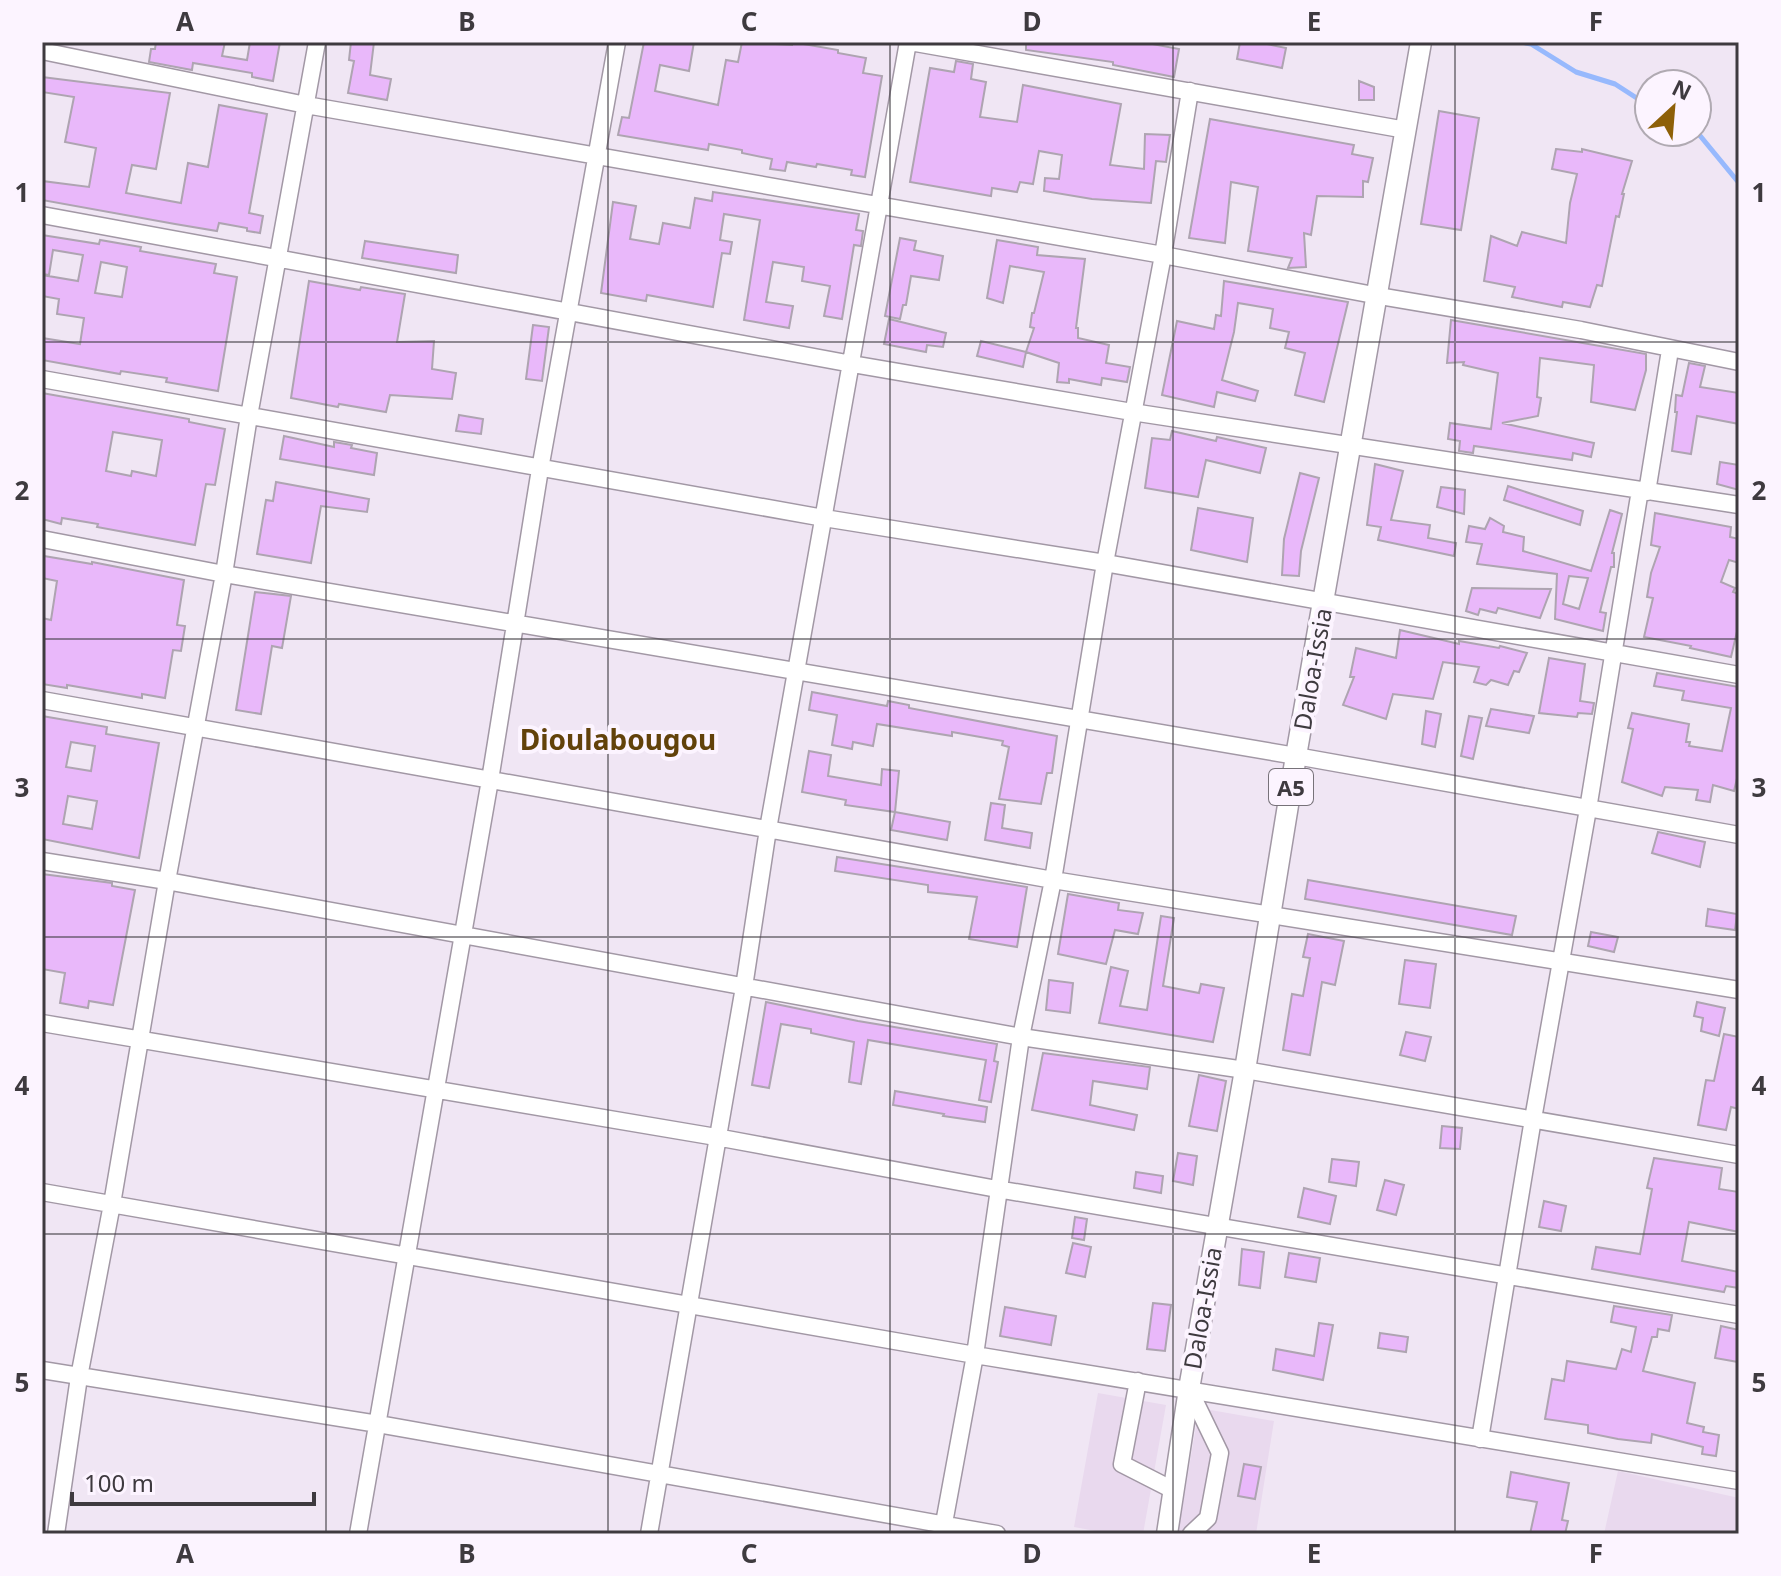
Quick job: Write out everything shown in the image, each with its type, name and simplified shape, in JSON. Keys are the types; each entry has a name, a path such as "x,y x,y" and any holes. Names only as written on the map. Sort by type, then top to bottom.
{"main road":[{"name":"Daloa-Issia","path":"1167,1534 1296,756 1379,296 1421,42"}],"street":[{"path":"56,1532 79,1377 317,42"},
{"path":"358,1534 490,780 540,469 617,42"},
{"path":"649,1534 744,987 768,829 909,42 1406,130"},
{"path":"42,51 306,105 1163,255 1581,330 1739,362"},
{"path":"942,1530 975,1355 1021,1037 1053,880 1105,563 1163,255 1190,91"},
{"path":"42,215 569,313 1132,412 1739,505"},
{"path":"1480,1439 1533,1119 1670,350"},
{"path":"42,379 540,469 1105,563 1739,675"},
{"path":"42,539 224,574 515,621 1739,835"},
{"path":"42,700 1053,880 1739,990"},
{"path":"42,861 167,881 1021,1037 1245,1070 1739,1155"},
{"path":"42,1023 1739,1315"},
{"path":"42,1192 975,1355 1739,1481"},
{"path":"42,1370 378,1424 942,1530 997,1534"},
{"path":"1138,1381 1122,1464 1173,1490"},
{"path":"1189,1389 1220,1453 1208,1518 1191,1534"}],"shaded area":[{"path":"1098,1393 1166,1405 1143,1534 1112,1534 1074,1527"},
{"path":"1199,1408 1274,1421 1256,1534 1178,1534"},
{"path":"1618,1471 1739,1498 1739,1534 1604,1534"}],"building":[{"path":"156,42 225,42 222,56 247,60 250,42 280,42 273,81 252,77 252,73 193,63 192,70 149,62 151,49 155,49"},
{"path":"351,42 374,42 370,75 391,79 387,100 348,93 354,61 349,60"},
{"path":"644,42 694,42 689,71 660,65 655,91 718,105 726,60 738,62 742,42 792,45 792,42 866,58 863,73 882,76 865,177 851,175 852,170 817,164 816,167 787,162 785,171 770,169 772,159 742,153 742,150 709,144 708,150 618,135 622,117 629,118"},
{"path":"1026,42 1142,42 1179,49 1174,77 1113,65 1113,62 1026,50"},
{"path":"1240,42 1286,48 1282,68 1237,59"},
{"path":"956,61 973,64 971,79 986,82 980,117 1017,122 1023,85 1121,104 1110,165 1144,169 1145,134 1170,135 1166,162 1156,161 1151,203 1092,199 1044,191 1045,178 1059,179 1062,155 1039,151 1033,184 1020,182 1017,192 992,188 991,196 910,182 930,68 954,72"},
{"path":"42,77 170,93 156,169 132,165 126,193 181,203 188,163 208,167 219,105 267,114 249,213 263,216 260,233 219,223 217,231 42,200 42,181 89,187 96,148 65,142 74,97 42,92"},
{"path":"1359,81 1374,87 1374,100 1359,100"},
{"path":"1439,111 1479,118 1461,230 1421,224"},
{"path":"1210,119 1354,145 1352,154 1373,158 1368,182 1363,181 1363,197 1317,196 1311,235 1304,233 1306,267 1288,268 1292,258 1248,251 1258,187 1231,182 1225,243 1189,238"},
{"path":"1556,149 1582,152 1582,149 1632,161 1619,217 1616,216 1602,286 1597,285 1590,307 1563,302 1562,307 1512,297 1515,287 1484,281 1491,236 1517,246 1522,232 1566,243 1577,174 1552,169"},
{"path":"713,192 859,214 856,230 863,231 861,246 854,245 842,319 824,316 830,286 802,281 804,267 773,262 766,302 793,306 789,328 744,320 760,220 724,214 720,240 732,242 730,254 722,253 713,307 647,295 646,301 601,293 613,202 636,206 630,239 659,244 663,223 690,228 695,198 712,201"},
{"path":"42,235 141,247 140,251 216,264 214,273 237,277 218,391 166,382 167,378 121,371 120,374 42,360 42,338 80,344 84,318 57,314 59,299 42,296 42,275 78,281 83,255 53,250 49,275 42,274","holes":["101,262 127,267 122,297 95,293"]},
{"path":"900,238 916,241 914,250 943,256 939,280 911,276 900,319 885,316"},
{"path":"997,240 1038,247 1037,255 1085,259 1076,328 1078,338 1109,345 1106,363 1130,367 1127,382 1102,378 1101,385 1069,379 1069,383 1057,382 1059,363 1026,352 1034,328 1030,327 1032,313 1044,272 1010,266 1003,303 987,298"},
{"path":"365,241 458,255 456,273 362,258"},
{"path":"309,281 405,294 397,342 434,341 432,369 456,373 452,399 390,395 386,412 291,398"},
{"path":"1224,281 1348,302 1324,402 1295,395 1305,353 1285,348 1289,332 1270,328 1273,309 1238,303 1222,380 1258,391 1255,401 1217,392 1214,407 1162,395 1177,321 1214,329 1216,315 1221,316"},
{"path":"889,319 946,333 943,347 927,345 926,352 884,344"},
{"path":"1451,320 1646,354 1646,370 1635,410 1591,402 1594,365 1540,358 1538,416 1502,423 1594,443 1591,457 1573,453 1572,460 1474,446 1473,453 1459,451 1460,441 1448,439 1450,423 1491,429 1498,373 1463,365 1464,362 1447,363"},
{"path":"533,325 549,327 542,381 526,379"},
{"path":"981,341 1026,352 1023,367 977,356"},
{"path":"1689,363 1705,366 1700,387 1739,393 1739,424 1697,416 1691,454 1672,451 1676,395 1682,396"},
{"path":"42,393 189,419 189,422 225,429 215,485 206,484 195,545 97,527 98,524 62,518 61,524 42,519","holes":["113,432 162,440 156,476 132,471 131,476 106,471"]},
{"path":"459,415 483,419 481,434 456,431"},
{"path":"1172,431 1266,448 1260,473 1206,460 1198,497 1145,488 1152,438 1170,440"},
{"path":"284,436 334,447 334,442 352,445 351,448 377,453 374,475 280,459"},
{"path":"1720,462 1739,465 1739,490 1717,484"},
{"path":"1375,464 1403,471 1391,520 1430,525 1428,538 1456,543 1454,556 1378,540 1381,527 1367,525"},
{"path":"1300,473 1319,478 1301,551 1299,576 1282,575 1284,539"},
{"path":"276,482 369,499 367,512 321,506 311,563 257,554 266,500 273,501"},
{"path":"1508,486 1583,511 1580,525 1504,500"},
{"path":"1441,487 1465,490 1464,514 1437,507"},
{"path":"1198,508 1253,518 1247,562 1191,550"},
{"path":"1610,510 1622,514 1612,553 1614,567 1611,567 1600,612 1606,613 1603,631 1555,619 1557,574 1477,564 1482,544 1466,542 1469,526 1485,529 1490,518 1504,526 1503,532 1524,537 1523,551 1591,571","holes":["1569,576 1588,578 1579,609 1563,604"]},
{"path":"1655,513 1731,527 1730,537 1739,539 1739,563 1729,560 1721,582 1735,588 1733,592 1739,594 1739,623 1731,657 1644,637 1653,598 1647,597 1651,573 1660,547 1651,545"},
{"path":"44,556 184,580 177,625 185,626 181,651 173,650 165,698 142,694 142,698 67,685 67,688 42,684 42,618 51,620 57,581 42,578"},
{"path":"1472,588 1551,589 1540,618 1498,608 1496,613 1480,609 1478,615 1466,611"},
{"path":"255,592 291,596 282,648 272,646 261,714 236,710"},
{"path":"1400,630 1459,644 1459,641 1500,646 1527,653 1519,672 1514,671 1508,685 1491,680 1486,685 1474,682 1479,667 1443,662 1433,699 1393,694 1386,719 1343,705 1354,677 1350,677 1356,648 1396,658"},
{"path":"1549,658 1585,664 1580,701 1594,703 1592,714 1578,713 1577,717 1539,713"},
{"path":"1657,673 1739,687 1739,770 1734,791 1713,785 1710,802 1696,800 1698,790 1665,787 1662,796 1622,782 1633,729 1628,728 1632,713 1689,724 1686,742 1690,742 1689,746 1722,751 1731,708 1682,700 1684,691 1654,686"},
{"path":"812,692 887,706 888,701 909,705 909,708 1057,736 1052,773 1047,773 1041,804 999,799 1009,747 1002,745 1003,741 877,724 873,746 853,742 852,749 832,745 837,715 809,710"},
{"path":"1491,709 1534,716 1529,733 1486,726"},
{"path":"1426,711 1441,714 1435,747 1422,744"},
{"path":"42,716 107,727 106,734 159,743 139,858 42,839","holes":["71,742 95,746 91,771 66,767","68,796 97,801 92,829 63,824"]},
{"path":"1469,716 1482,718 1473,759 1461,756"},
{"path":"809,751 831,755 828,776 881,785 882,769 899,771 895,812 845,805 846,800 802,792"},
{"path":"991,803 1005,805 1002,828 1032,833 1030,848 985,840"},
{"path":"895,812 950,822 947,840 891,830"},
{"path":"1658,832 1705,842 1700,867 1652,853"},
{"path":"837,857 1027,887 1017,947 969,939 977,897 928,892 928,885 835,871"},
{"path":"42,874 112,883 112,886 135,890 113,1005 89,1001 88,1008 60,1003 65,973 42,969"},
{"path":"1308,880 1516,916 1512,935 1305,899"},
{"path":"1068,894 1119,903 1118,910 1143,913 1138,934 1115,930 1106,964 1058,954"},
{"path":"1708,909 1737,914 1735,930 1706,926"},
{"path":"1161,916 1174,918 1163,986 1199,993 1201,984 1224,988 1213,1042 1099,1023 1111,967 1128,971 1120,1006 1147,1010"},
{"path":"1591,932 1618,937 1614,952 1588,946"},
{"path":"1308,934 1344,941 1335,985 1322,982 1310,1055 1283,1050 1292,994 1303,996 1310,958 1303,957"},
{"path":"1405,960 1436,964 1430,1008 1399,1004"},
{"path":"1049,980 1073,983 1070,1013 1046,1010"},
{"path":"766,1002 997,1044 994,1061 998,1062 991,1102 979,1100 986,1060 868,1040 861,1084 849,1082 854,1042 781,1024 769,1088 752,1085"},
{"path":"1697,1002 1725,1008 1719,1036 1701,1031 1703,1018 1694,1016"},
{"path":"1406,1032 1431,1037 1425,1061 1400,1055"},
{"path":"1724,1034 1739,1037 1739,1109 1731,1107 1726,1130 1698,1125 1706,1080 1714,1081"},
{"path":"1043,1053 1150,1067 1147,1089 1093,1081 1090,1105 1137,1115 1134,1130 1032,1110"},
{"path":"1199,1075 1226,1081 1217,1131 1189,1126"},
{"path":"895,1091 987,1107 985,1122 893,1105"},
{"path":"1442,1126 1462,1128 1460,1149 1440,1148"},
{"path":"1178,1153 1197,1156 1193,1185 1173,1181"},
{"path":"1654,1158 1722,1168 1719,1189 1739,1192 1739,1232 1689,1222 1682,1261 1739,1272 1739,1288 1726,1286 1724,1292 1592,1269 1596,1247 1640,1254 1652,1189 1647,1188"},
{"path":"1332,1159 1359,1162 1356,1186 1329,1182"},
{"path":"1136,1172 1163,1176 1161,1193 1134,1188"},
{"path":"1385,1180 1404,1185 1396,1215 1377,1210"},
{"path":"1304,1188 1336,1196 1330,1224 1298,1217"},
{"path":"1544,1201 1566,1206 1561,1231 1539,1227"},
{"path":"1075,1217 1087,1219 1084,1240 1072,1238"},
{"path":"1073,1243 1091,1247 1085,1277 1066,1273"},
{"path":"1242,1249 1264,1252 1260,1288 1239,1285"},
{"path":"1289,1253 1320,1258 1316,1282 1285,1277"},
{"path":"1153,1303 1171,1305 1165,1351 1147,1349"},
{"path":"1614,1306 1672,1315 1669,1331 1658,1329 1657,1337 1652,1337 1643,1371 1695,1383 1687,1423 1704,1427 1703,1432 1719,1435 1716,1456 1702,1454 1703,1447 1652,1434 1651,1443 1618,1439 1588,1433 1588,1425 1545,1419 1552,1379 1564,1381 1567,1361 1616,1369 1622,1349 1631,1352 1636,1327 1611,1322"},
{"path":"1005,1307 1056,1316 1051,1345 1000,1336"},
{"path":"1319,1323 1333,1325 1323,1380 1273,1370 1276,1349 1314,1356"},
{"path":"1721,1326 1739,1330 1738,1362 1715,1358"},
{"path":"1380,1333 1408,1337 1406,1352 1378,1348"},
{"path":"1244,1464 1261,1467 1255,1499 1238,1496"},
{"path":"1511,1472 1569,1483 1562,1520 1568,1521 1565,1534 1530,1534 1537,1502 1507,1497"}],"waterway":[{"path":"1521,42 1531,44 1576,72 1615,84 1633,96"},
{"path":"1710,148 1739,183"}],"district":[{"name":"Dioulabougou","path":"618,739"}]}
